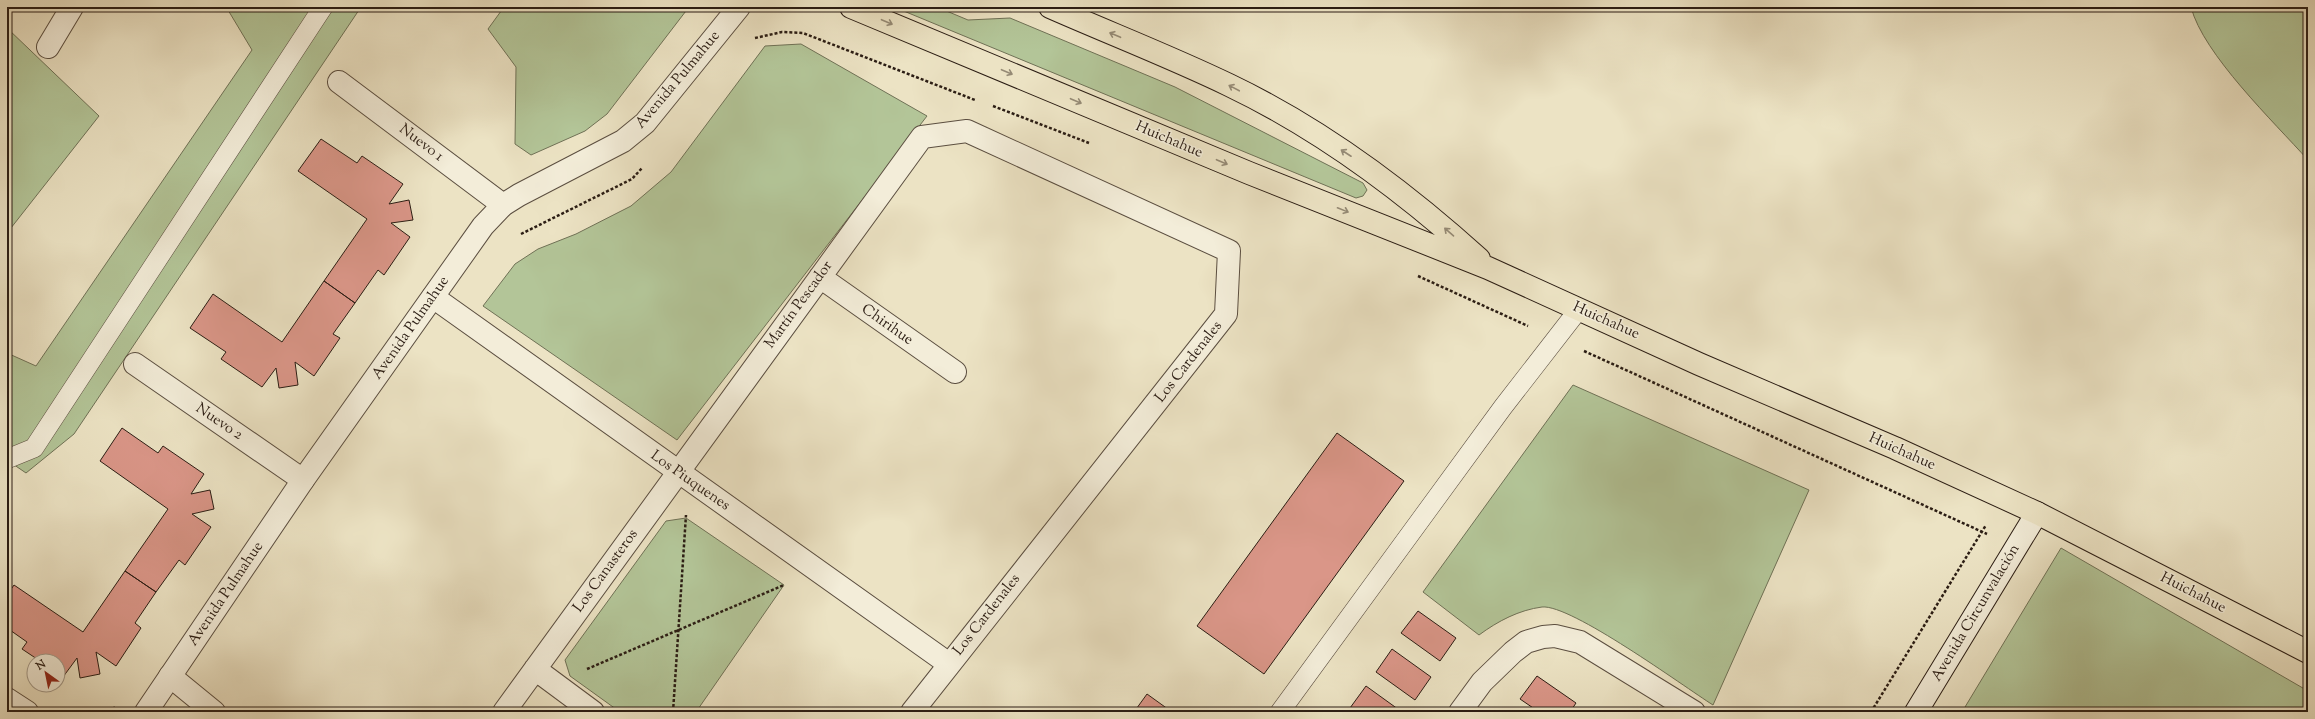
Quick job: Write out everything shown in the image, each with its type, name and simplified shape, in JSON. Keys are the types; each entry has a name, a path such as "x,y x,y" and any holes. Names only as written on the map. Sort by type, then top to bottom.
{"main road":[{"name":"Huichahue","path":"851,7 1249,173 1488,268 2037,513 2308,652"},
{"name":"Huichahue","path":"1050,7 1230,85 1297,122 1361,163 1406,196 1488,268"}],"street":[{"path":"48,46 72,7"},
{"name":"Avenida Pulmahue","path":"146,712 303,480 483,226 503,205 628,136 645,123 732,15"},
{"name":"Nuevo 1","path":"339,82 503,205"},
{"name":"Los Cardenales","path":"922,138 967,131 1229,251 1226,314 949,664"},
{"name":"Martín Pescador","path":"677,472 922,138"},
{"name":"Chirihue","path":"820,277 955,372"},
{"name":"Los Piuquenes","path":"433,296 677,472 949,664"},
{"name":"Nuevo 2","path":"135,364 303,480"},
{"name":"Los Canasteros","path":"504,712 677,472"},
{"name":"Avenida Circunvalación","path":"1916,712 2037,513"},
{"path":"1460,712 1482,682 1513,652 1526,642 1542,637 1555,636 1580,642 1694,712"},
{"path":"912,712 949,664"},
{"path":"535,669 594,712"},
{"path":"170,676 214,712"},
{"path":"7,699 27,712"}],"lane":[{"path":"7,459 34,448 323,7"},
{"path":"1280,712 1503,407 1579,309"}],"path":[{"path":"732,15 740,43 760,36 782,32 803,34 982,102"},
{"path":"990,105 1094,144"},
{"path":"1410,272 1989,535"},
{"path":"673,712 686,518 677,472"},
{"path":"1871,712 2004,498"},
{"path":"552,682 570,676 816,570"}],"green space":[{"path":"231,7 361,7 74,434 26,473 7,460 7,353 36,366 252,50 228,10"},
{"path":"504,7 689,7 607,114 585,131 531,155 515,144 516,67 488,29"},
{"path":"894,7 937,7 968,20 1010,18 1175,87 1363,183 1367,190 1363,196 1356,198"},
{"path":"2191,7 2308,7 2308,160 2241,87 2224,66 2198,26"},
{"path":"7,28 99,116 7,233"},
{"path":"801,44 927,116 677,440 483,306 515,264 538,249 576,234 631,206 671,172 765,46"},
{"path":"1573,385 1809,490 1713,705 1627,648 1577,618 1556,610 1542,607 1533,608 1517,613 1501,621 1479,635 1423,592"},
{"path":"686,518 784,585 696,712 620,712 570,676 565,660 666,521"},
{"path":"2061,548 2308,691 2308,712 1962,712"}],"building":[{"path":"321,139 357,163 362,156 403,184 389,204 409,200 413,220 391,223 410,237 384,275 378,270 355,303 324,281 367,219 298,171"},
{"path":"324,281 355,303 333,334 340,338 314,376 295,362 298,385 279,388 276,368 262,387 221,359 226,352 190,328 213,294 282,342"},
{"path":"122,428 158,453 163,446 204,474 191,494 210,490 214,509 192,514 211,527 185,565 179,560 156,592 125,571 168,509 100,461"},
{"path":"1337,433 1404,481 1264,674 1197,626"},
{"path":"125,571 156,592 135,623 141,628 116,666 96,652 100,674 80,678 77,658 66,673 66,653 28,653 22,649 27,642 7,628 7,595 14,585 83,632"},
{"path":"1418,611 1456,638 1440,661 1401,633"},
{"path":"1392,649 1431,677 1415,700 1376,672"},
{"path":"1537,676 1576,703 1570,712 1539,712 1520,699"},
{"path":"1366,686 1402,712 1355,712 1350,708"},
{"path":"1147,694 1172,712 1134,712"}]}
